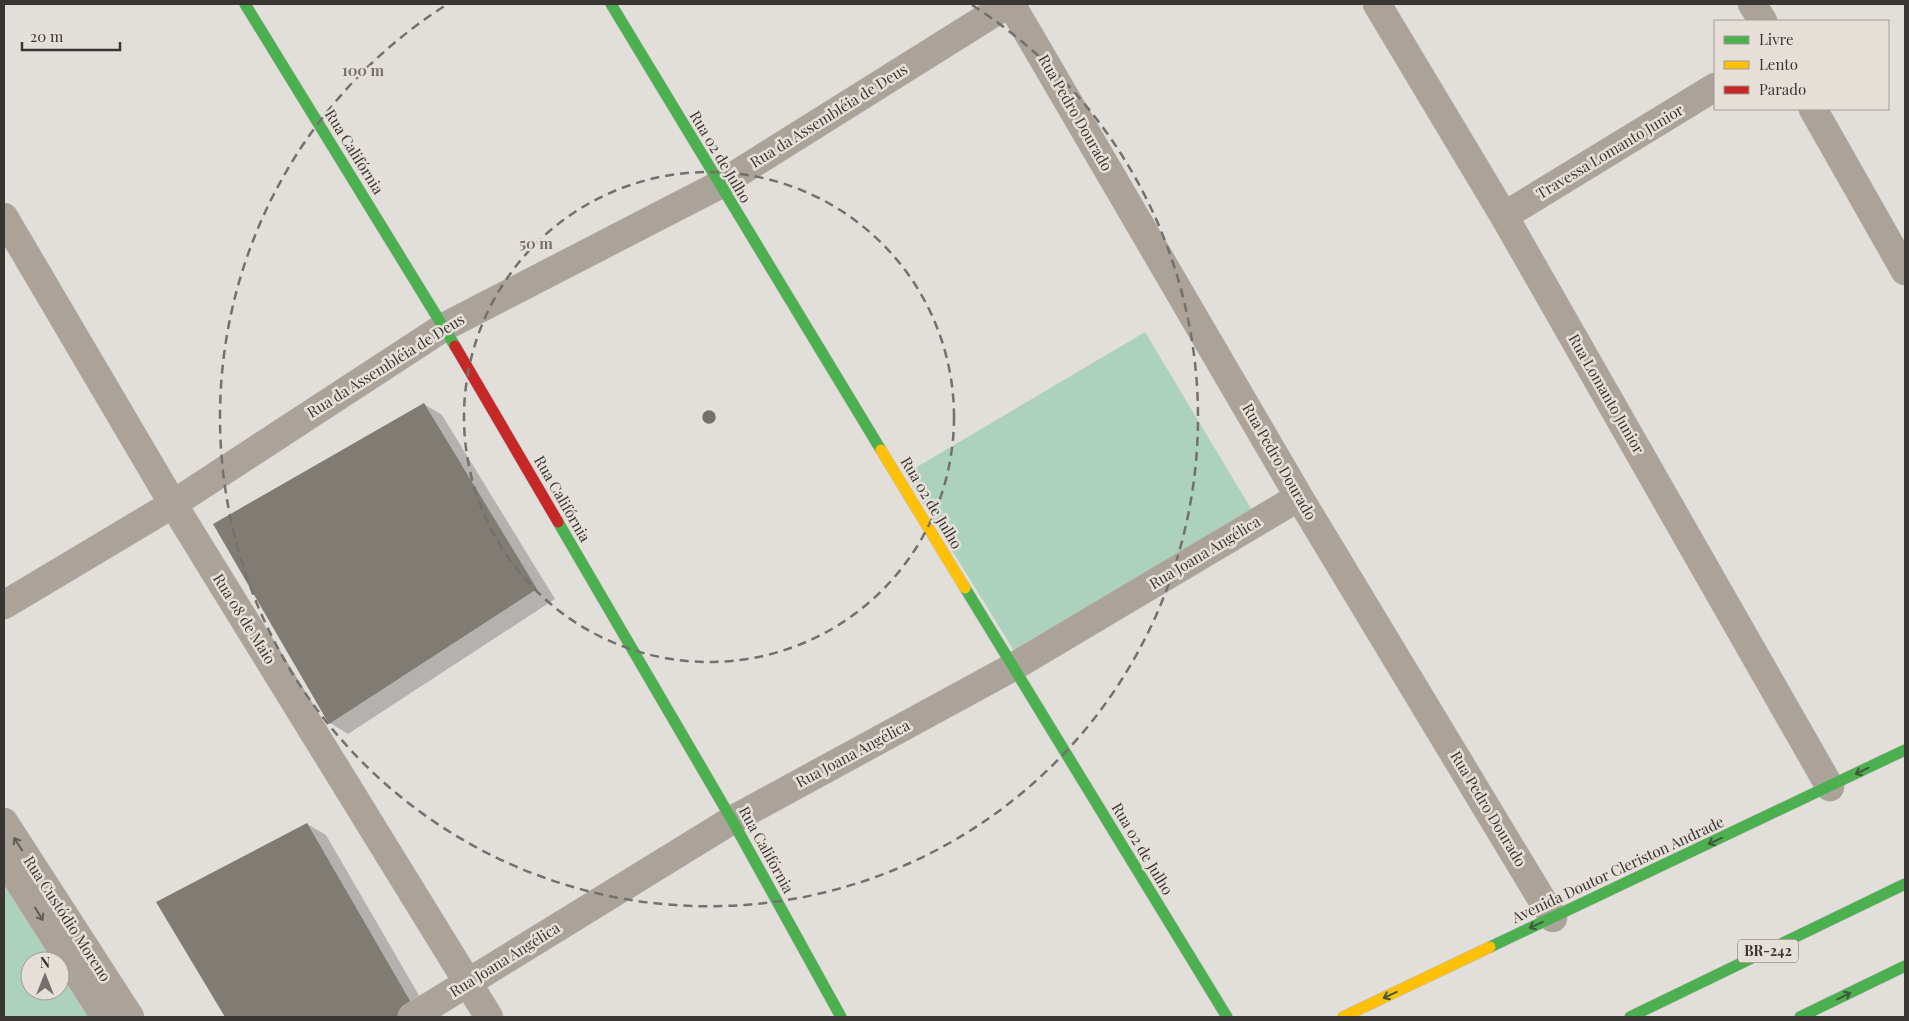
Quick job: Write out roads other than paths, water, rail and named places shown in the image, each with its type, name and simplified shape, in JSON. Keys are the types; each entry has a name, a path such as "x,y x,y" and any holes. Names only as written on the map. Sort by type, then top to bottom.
{"main road":[{"name":"Rua Califórnia","path":"245,4 444,327 732,820 841,1017"},
{"name":"Rua 02 de Julho","path":"611,4 719,185 1227,1017"},
{"name":"Avenida Doutor Cleriston Andrade","path":"1343,1017 1905,750"},
{"name":"BR-242","path":"1630,1017 1905,884"},
{"path":"1800,1017 1905,966"}],"street":[{"name":"Rua da Assembléia de Deus","path":"4,605 173,504 444,327 719,185 1009,4"},
{"name":"Rua Pedro Dourado","path":"1009,4 1299,497 1553,918"},
{"name":"Rua Lomanto Junior","path":"1377,4 1504,216 1830,787"},
{"path":"1752,4 1762,20"},
{"name":"Travessa Lomanto Junior","path":"1504,216 1714,88"},
{"path":"1815,110 1905,271"},
{"name":"Rua 08 de Maio","path":"4,217 173,504 489,1017"},
{"name":"Rua Joana Angélica","path":"412,1017 732,820 1013,667 1299,497"},
{"name":"Rua Custódio Moreno","path":"4,822 130,1017"},
{"name":"Rua Custódio Moreno","path":"4,858 105,1017"}]}
